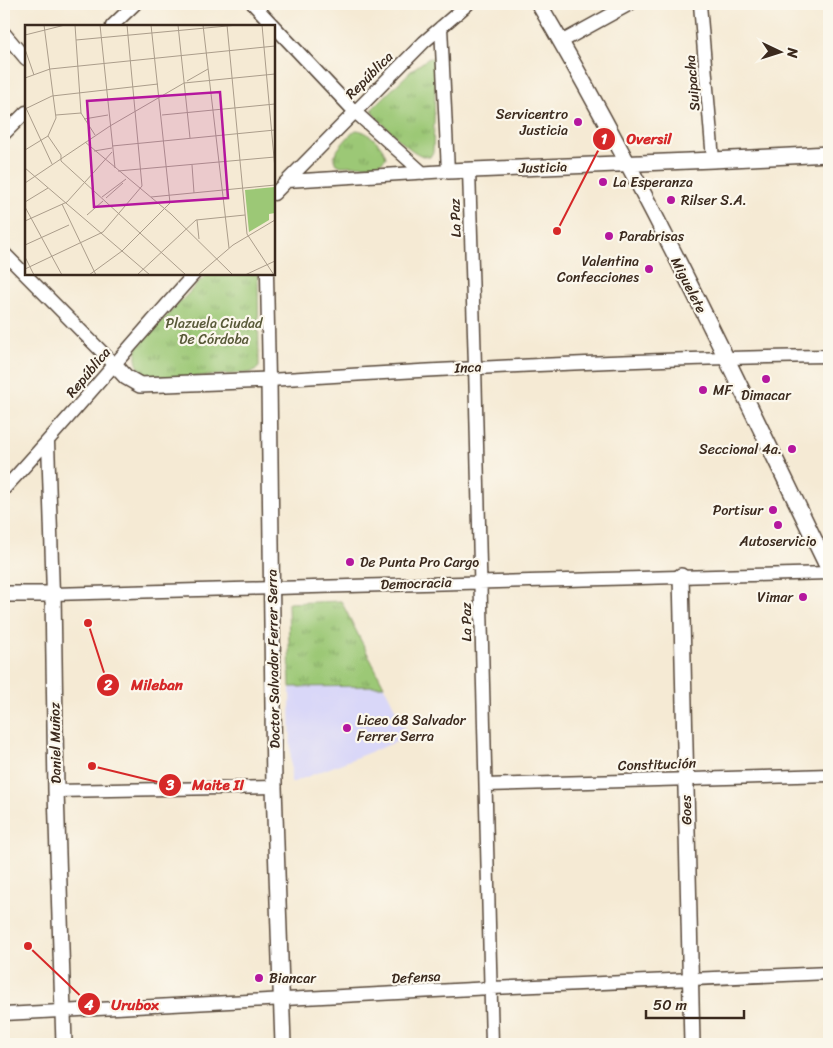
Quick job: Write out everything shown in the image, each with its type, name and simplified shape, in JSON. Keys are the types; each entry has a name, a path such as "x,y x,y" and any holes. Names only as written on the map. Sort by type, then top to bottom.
{"street":[{"path":"113,25 135,4"},
{"path":"253,4 273,25"},
{"name":"República","path":"275,193 354,111 441,27 468,4"},
{"name":"Miguelete","path":"538,4 561,42 627,163 726,357 829,572"},
{"path":"561,42 630,4"},
{"name":"Suipacha","path":"700,4 713,160"},
{"path":"275,27 354,111 423,172"},
{"path":"441,27 448,171"},
{"path":"4,33 25,57"},
{"path":"4,134 25,113"},
{"name":"Justicia","path":"287,181 423,172 829,154"},
{"name":"La Paz","path":"469,170 492,1044"},
{"path":"4,253 25,274"},
{"path":"26,275 114,364"},
{"name":"República","path":"4,489 48,442 193,275"},
{"name":"Doctor Salvador Ferrer Serra","path":"267,275 274,787 283,1044"},
{"name":"Inca","path":"114,364 126,377 140,384 269,380 475,366 726,357 829,356"},
{"name":"Daniel Muñoz","path":"48,442 64,1044"},
{"name":"Democracia","path":"4,594 829,572"},
{"name":"Goes","path":"681,576 692,1044"},
{"name":"Constitución","path":"486,784 829,775"},
{"path":"56,791 274,787"},
{"name":"Defensa","path":"4,1014 829,972"}],"shaded area":[{"name":"Liceo 68 Salvador Ferrer Serra","path":"384,686 409,737 291,783 290,687"}],"green space":[{"path":"429,58 434,58 436,65 433,152 430,157 416,153 408,147 374,115 372,109 413,69"},
{"path":"356,130 371,136 383,149 386,158 378,165 341,166 336,163 335,153"},
{"name":"Plazuela Ciudad De Córdoba","path":"206,275 258,275 259,367 255,371 194,377 153,376 142,373 138,367 136,354 138,346"},
{"path":"341,601 384,686 290,687 288,603"}],"place":[{"name":"Servicentro Justicia","path":"578,122"},
{"name":"La Esperanza","path":"603,182"},
{"name":"Rilser S.A.","path":"671,200"},
{"name":"Oversil","path":"557,231"},
{"name":"Parabrisas","path":"609,236"},
{"name":"Valentina Confecciones","path":"649,269"},
{"name":"Dimacar","path":"766,379"},
{"name":"MF","path":"703,390"},
{"name":"Seccional 4a.","path":"792,449"},
{"name":"Portisur","path":"773,510"},
{"name":"Autoservicio","path":"778,525"},
{"name":"De Punta Pro Cargo","path":"350,562"},
{"name":"Vimar","path":"803,597"},
{"name":"Mileban","path":"88,623"},
{"name":"Liceo 68 Salvador Ferrer Serra","path":"347,728"},
{"name":"Maite II","path":"92,766"},
{"name":"Urubox","path":"28,946"},
{"name":"Biancar","path":"259,978"}]}
